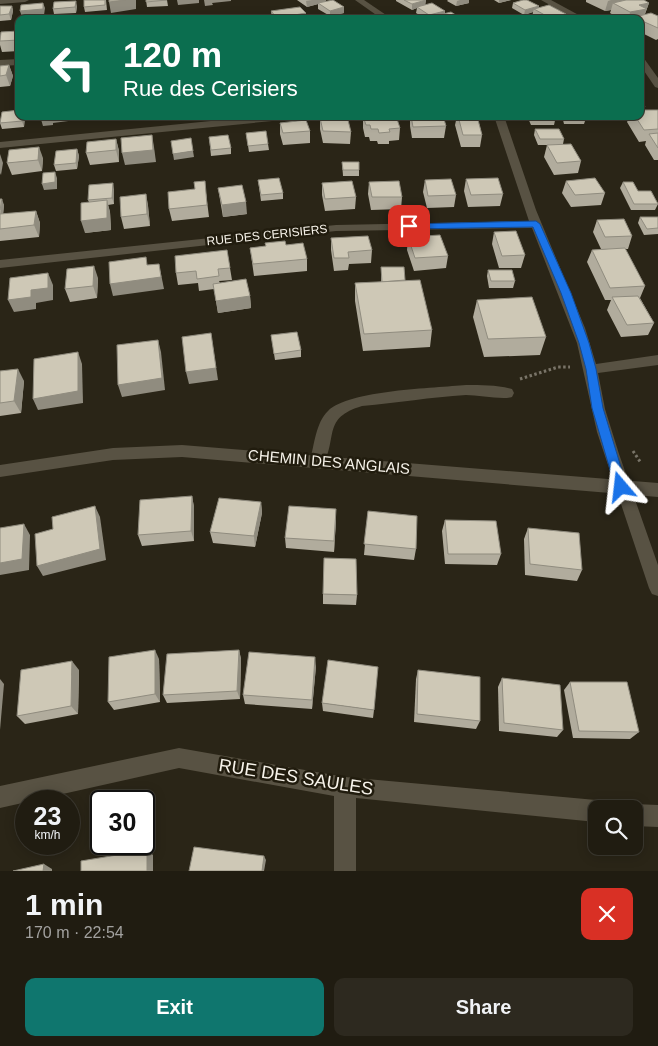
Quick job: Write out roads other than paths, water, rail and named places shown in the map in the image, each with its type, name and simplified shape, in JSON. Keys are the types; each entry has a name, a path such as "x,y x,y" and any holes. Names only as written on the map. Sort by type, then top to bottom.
{"street":[{"path":"0,2 25,0"},
{"path":"359,0 383,15"},
{"path":"545,0 574,15"},
{"path":"0,63 15,62"},
{"path":"644,65 658,85"},
{"path":"0,145 253,120"},
{"path":"500,120 536,224 574,315 591,369 596,403 621,487 658,588"},
{"name":"RUE DES CERISIERS","path":"0,264 336,228 536,224"},
{"path":"591,369 658,360"},
{"path":"318,461 328,421 332,415 344,406 362,401 466,390 488,390 507,393"},
{"name":"CHEMIN DES ANGLAIS","path":"0,471 87,457 159,451 209,452 658,490"},
{"name":"RUE DES SAULES","path":"0,797 179,758 345,787 588,810"},
{"path":"345,787 345,871"},
{"path":"643,815 658,816"}]}
